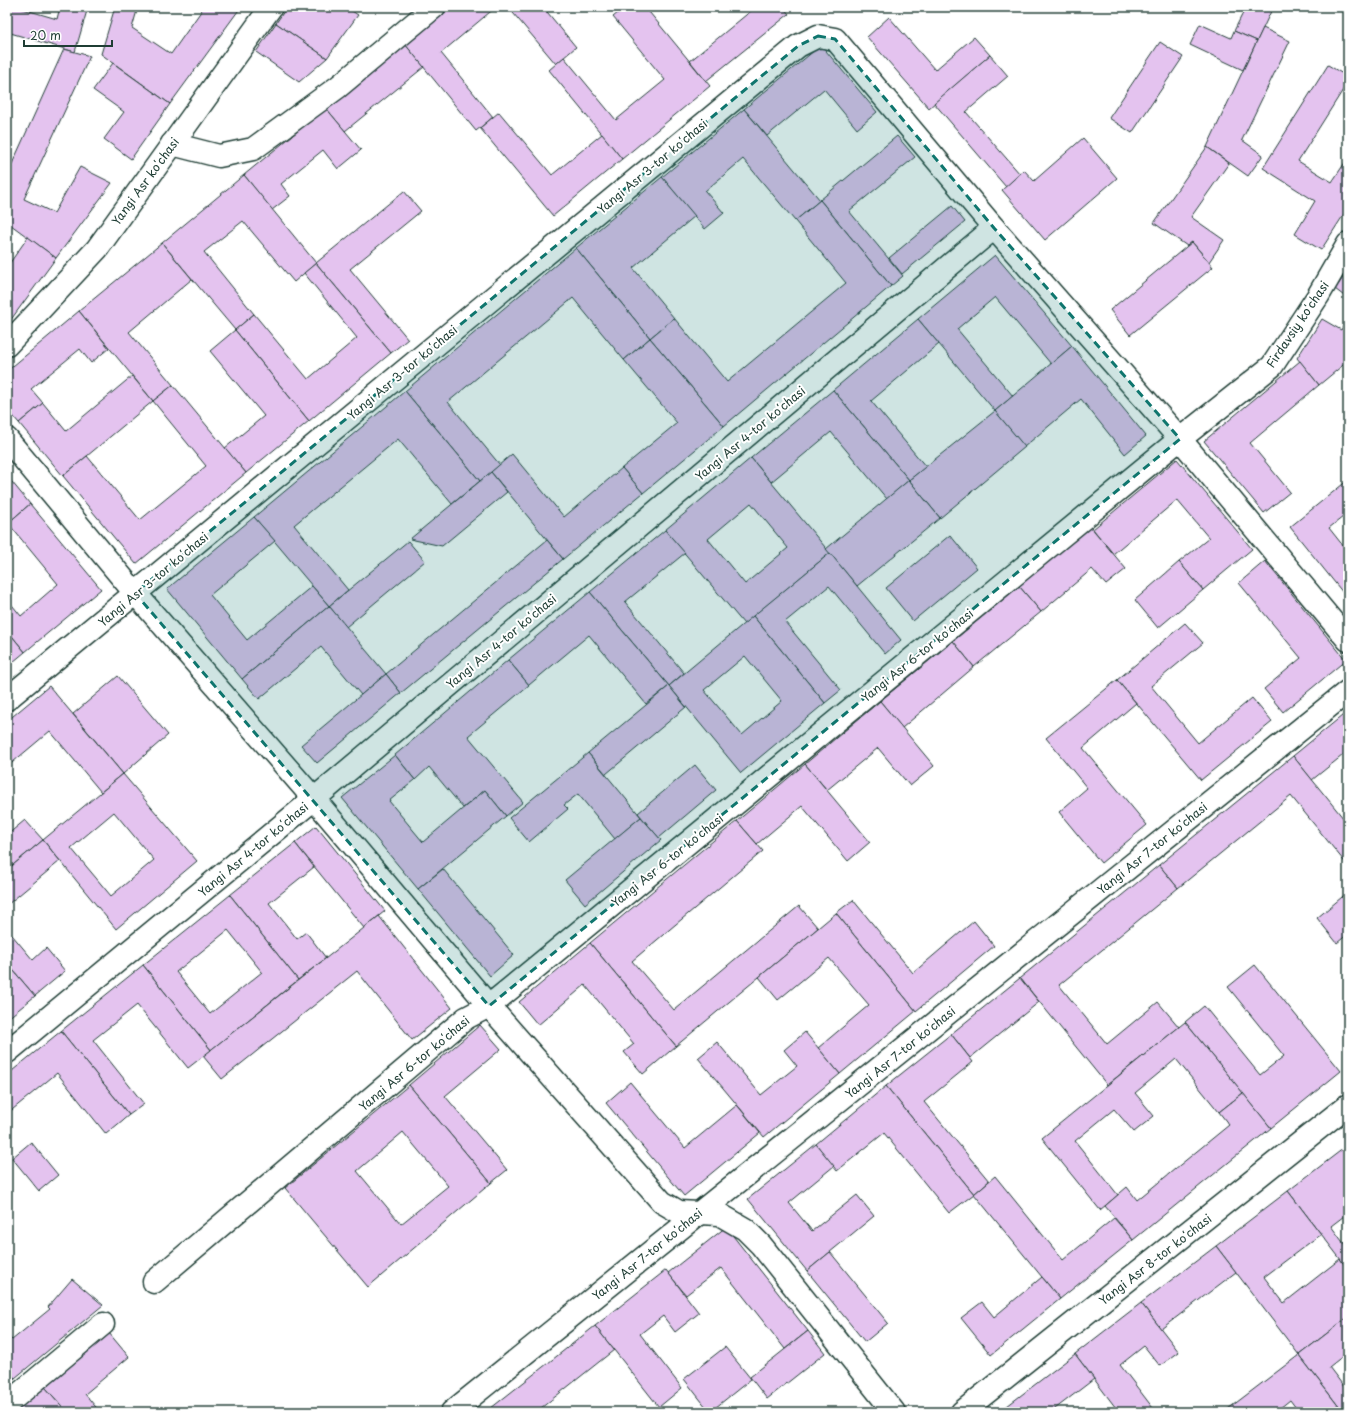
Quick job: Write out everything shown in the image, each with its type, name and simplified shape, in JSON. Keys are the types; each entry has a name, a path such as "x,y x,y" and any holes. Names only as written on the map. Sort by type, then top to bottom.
{"street":[{"name":"Yangi Asr koʻchasi","path":"7,345 97,249 270,7"},
{"path":"172,144 219,156 253,149 338,87 434,7"},
{"name":"Yangi Asr 3-tor koʻchasi","path":"7,699 798,46 818,36 835,38 994,228 1180,439 1348,640"},
{"name":"Yangi Asr 4-tor koʻchasi","path":"7,1052 314,799 994,228"},
{"name":"Firdavsiy koʻchasi","path":"1180,439 1272,366 1318,296 1348,244"},
{"path":"7,439 135,593 314,799 489,1006 662,1202 679,1212 719,1214 745,1229 761,1245 894,1412"},
{"name":"Yangi Asr 6-tor koʻchasi","path":"154,1282 466,1018 489,1006 1180,439"},
{"name":"Yangi Asr 7-tor koʻchasi","path":"452,1412 1348,691"},
{"name":"Yangi Asr 8-tor koʻchasi","path":"962,1412 1348,1105"},
{"path":"7,1404 103,1324"}],"highlighted area":[{"path":"818,36 835,39 994,228 1180,439 489,1006 135,593 798,46"}],"building":[{"path":"7,7 16,7 57,19 60,7 88,7 75,52 7,32"},
{"path":"115,7 138,7 132,28 171,54 204,7 241,7 170,104 101,54"},
{"path":"287,7 346,7 358,15 327,58 276,23"},
{"path":"448,7 496,7 441,53 493,117 476,131 404,43"},
{"path":"508,7 543,7 576,47 556,64"},
{"path":"625,7 645,7 710,86 622,159 549,70 564,57 616,120 665,80 613,17"},
{"path":"750,7 783,7 789,14 706,81 690,61 752,10"},
{"path":"1246,7 1273,7 1257,41 1234,31"},
{"path":"889,17 935,70 974,37 990,55 929,108 867,37"},
{"path":"276,23 327,58 299,82 256,52"},
{"path":"1200,24 1231,38 1234,31 1257,41 1243,70 1190,45"},
{"path":"1263,28 1290,41 1242,140 1263,155 1248,176 1207,147"},
{"path":"1160,42 1183,57 1132,133 1109,118"},
{"path":"404,43 424,67 345,131 326,108"},
{"path":"821,45 877,112 857,129 824,89 767,136 744,109"},
{"path":"64,49 90,56 24,199 54,213 80,167 112,183 56,258 7,222 7,175"},
{"path":"990,55 1008,76 966,112 1020,174 1006,187 934,103"},
{"path":"113,63 170,104 131,159 104,139 124,112 93,90"},
{"path":"1328,65 1348,77 1348,82 1298,161 1332,182 1348,158 1348,208 1321,250 1295,234 1315,201 1263,168"},
{"path":"326,108 361,150 338,169 323,150 281,184 290,196 272,210 244,175"},
{"path":"744,109 820,200 795,221 743,159 705,191 724,213 705,229 662,177"},
{"path":"499,112 552,175 602,134 622,159 553,216 480,128"},
{"path":"897,136 915,157 849,211 903,276 891,286 820,200"},
{"path":"1083,138 1117,178 1045,240 1002,190 1024,170 1034,181"},
{"path":"1207,147 1229,163 1191,217 1224,240 1209,262 1192,242 1187,246 1154,223"},
{"path":"244,175 316,263 294,282 243,221 204,252 254,314 235,330 162,243"},
{"path":"662,177 695,216 633,268 674,318 650,338 576,248"},
{"path":"404,191 421,211 350,269 408,339 391,353 316,263"},
{"path":"820,200 891,286 724,426 650,338 674,318 727,382 846,283 795,221"},
{"path":"952,206 965,222 902,274 889,258"},
{"path":"28,237 56,258 7,325 7,267"},
{"path":"1192,242 1213,267 1130,335 1110,310"},
{"path":"162,243 192,279 129,332 173,385 153,401 79,311"},
{"path":"576,248 650,338 624,360 573,298 448,402 500,465 480,481 405,391"},
{"path":"995,255 1072,346 1051,364 995,297 957,329 1013,396 995,411 918,319"},
{"path":"316,263 391,353 309,421 235,330 254,314 308,379 357,338 304,273"},
{"path":"1348,271 1348,299 1335,289"},
{"path":"79,311 109,348 91,363 80,349 31,389 43,403 19,423 7,409 7,371"},
{"path":"1348,318 1348,361 1319,385 1297,358 1322,319 1341,330"},
{"path":"918,319 939,344 871,401 926,467 909,480 833,390"},
{"path":"235,330 309,421 246,473 225,448 264,416 210,351"},
{"path":"650,338 724,426 643,493 622,468 677,423 624,360"},
{"path":"1072,346 1146,436 1125,454 1081,399 1024,447 995,411"},
{"path":"1300,361 1319,385 1250,443 1290,492 1264,513 1204,441"},
{"path":"132,376 153,401 63,476 19,423 43,403 66,431"},
{"path":"173,385 246,473 136,564 63,476 87,456 140,520 206,466 153,401"},
{"path":"833,390 909,480 887,499 831,432 771,482 751,458"},
{"path":"405,391 480,481 452,504 398,439 294,525 348,590 329,606 254,517"},
{"path":"995,411 1025,447 940,518 909,480"},
{"path":"512,454 564,517 622,468 643,493 563,559 491,472"},
{"path":"751,458 830,553 744,624 665,530","holes":["751,503 788,548 745,584 708,539"]},
{"path":"1177,459 1252,549 1203,590 1179,562 1209,538 1177,500 1113,554 1093,529"},
{"path":"491,472 507,492 442,546 410,539"},
{"path":"7,476 30,504 8,523 7,522"},
{"path":"909,480 940,518 857,586 826,549"},
{"path":"1348,480 1348,513 1329,528 1348,552 1348,599 1290,527"},
{"path":"30,504 101,589 25,652 7,630 7,601 8,600 21,616 58,584 8,523"},
{"path":"254,517 275,541 210,595 247,640 312,586 329,606 242,679 167,589"},
{"path":"1090,526 1126,569 1106,585 1092,569 1041,612 1019,586"},
{"path":"665,530 685,553 625,602 684,673 669,686 590,592"},
{"path":"950,535 977,568 913,621 886,588"},
{"path":"547,540 563,559 401,693 386,674"},
{"path":"408,541 425,561 346,627 329,606"},
{"path":"830,553 901,640 885,654 829,586 785,622 841,690 825,703 753,616"},
{"path":"1265,561 1346,660 1283,712 1264,689 1301,658 1239,583"},
{"path":"1179,562 1203,590 1158,628 1135,600"},
{"path":"1019,586 1041,612 974,667 953,641"},
{"path":"590,592 669,686 646,704 589,635 529,685 508,660"},
{"path":"329,606 386,674 361,695 321,647 259,699 242,679"},
{"path":"753,616 825,703 741,773 669,686","holes":["745,656 782,701 742,735 704,690"]},
{"path":"1185,623 1203,643 1151,686 1198,743 1252,698 1272,722 1201,780 1117,680"},
{"path":"7,630 25,652 7,667"},
{"path":"953,641 974,667 902,728 880,701"},
{"path":"508,660 529,685 468,736 523,802 506,816 485,790 463,808 429,767 415,780 395,755"},
{"path":"386,674 401,693 317,763 301,745"},
{"path":"118,676 168,735 123,774 73,714"},
{"path":"1117,680 1136,703 1083,748 1147,825 1101,863 1059,812 1087,788 1046,738"},
{"path":"49,686 123,774 101,792 50,731 7,767 7,721"},
{"path":"669,686 686,707 606,774 588,753"},
{"path":"880,701 934,766 910,786 878,748 827,790 805,764"},
{"path":"1348,711 1348,751 1312,780 1293,756"},
{"path":"588,753 641,817 615,839 578,794 564,805 568,809 529,842 509,818"},
{"path":"395,755 415,780 389,801 423,842 485,790 506,816 418,889 342,798"},
{"path":"1293,756 1348,824 1348,866 1291,796 1178,888 1159,865"},
{"path":"805,764 870,842 848,861 802,806 757,844 737,821"},
{"path":"695,765 716,790 659,838 638,813"},
{"path":"123,774 197,861 116,929 43,840","holes":["114,812 154,860 111,896 71,848"]},
{"path":"641,817 661,840 585,904 565,880"},
{"path":"25,820 43,840 7,870 7,835"},
{"path":"737,821 763,851 632,961 674,1010 799,906 818,928 676,1046 590,943"},
{"path":"316,826 385,911 364,928 295,843"},
{"path":"43,840 60,861 7,905 7,870"},
{"path":"295,843 314,867 269,903 297,939 306,932 326,958 298,980 230,895"},
{"path":"1159,865 1178,888 1059,985 1107,1044 1158,1002 1179,1027 1107,1085 1020,978"},
{"path":"443,869 514,955 490,976 418,889"},
{"path":"1348,892 1348,934 1337,943 1317,918"},
{"path":"230,895 298,980 211,1050 143,965","holes":["228,930 262,972 210,1014 176,972"]},
{"path":"853,900 913,973 974,921 994,946 916,1011 836,913"},
{"path":"836,913 916,1011 840,1074 818,1048 869,1005 829,958 778,1000 759,977"},
{"path":"379,916 452,1008 412,1040 357,971 222,1079 203,1056"},
{"path":"7,929 33,960 46,948 65,971 35,996 7,963"},
{"path":"590,943 676,1046 643,1074 624,1052 634,1044 585,985 538,1025 519,1002"},
{"path":"7,963 35,996 7,1019"},
{"path":"143,965 211,1050 188,1068 137,1005 93,1040 144,1104 129,1115 61,1031"},
{"path":"1255,965 1341,1071 1271,1128 1185,1022 1204,1006 1260,1075 1284,1056 1228,987"},
{"path":"1020,978 1039,1002 970,1058 951,1034"},
{"path":"1185,1022 1243,1093 1219,1112 1176,1059 1135,1093 1154,1116 1134,1132 1114,1109 1075,1141 1118,1195 1100,1210 1042,1138"},
{"path":"480,1025 501,1049 445,1096 507,1170 491,1183 409,1085"},
{"path":"61,1031 129,1115 106,1134 57,1073 7,1114 7,1075"},
{"path":"805,1032 840,1074 764,1137 698,1058 717,1042 761,1095 797,1066 784,1050"},
{"path":"951,1034 973,1062 924,1102 989,1181 974,1194 886,1086"},
{"path":"630,1082 685,1148 737,1105 760,1133 684,1196 606,1103"},
{"path":"409,1085 491,1183 368,1287 285,1188","holes":["403,1132 448,1186 401,1224 357,1171"]},
{"path":"886,1086 974,1194 949,1213 884,1133 837,1171 816,1144"},
{"path":"1243,1093 1271,1128 1133,1240 1105,1206 1127,1187 1137,1200 1229,1125 1219,1112"},
{"path":"31,1142 58,1175 39,1191 12,1158"},
{"path":"816,1144 834,1166 789,1203 812,1231 857,1195 874,1216 807,1271 748,1199"},
{"path":"1348,1145 1348,1213 1331,1226 1348,1249 1348,1269 1288,1191"},
{"path":"995,1176 1063,1260 1114,1218 1133,1240 1060,1299 974,1194"},
{"path":"1288,1191 1321,1234 1264,1277 1284,1303 1340,1259 1348,1269 1348,1317 1299,1355 1216,1246"},
{"path":"726,1227 808,1331 785,1349 721,1268 686,1295 668,1273"},
{"path":"1216,1246 1236,1272 1161,1329 1141,1303"},
{"path":"830,1252 888,1323 865,1342 807,1271"},
{"path":"666,1270 699,1313 675,1332 663,1316 640,1334 682,1388 659,1407 595,1326"},
{"path":"1042,1277 1060,1299 991,1355 961,1318 982,1302 994,1317"},
{"path":"72,1279 103,1305 15,1378 7,1371 7,1335 12,1340 50,1309 48,1307"},
{"path":"1141,1303 1179,1352 1160,1366 1144,1346 1120,1365 1156,1412 1119,1412 1075,1354"},
{"path":"1348,1317 1348,1352 1329,1367 1348,1392 1348,1412 1343,1412 1299,1355"},
{"path":"595,1326 614,1350 536,1412 486,1412"},
{"path":"808,1331 825,1353 767,1399 750,1377"},
{"path":"109,1333 129,1357 85,1394 100,1412 67,1412 45,1387"},
{"path":"725,1347 751,1379 710,1412 684,1379"},
{"path":"1075,1354 1094,1379 1051,1412 1011,1412 1007,1406"},
{"path":"1299,1355 1343,1412 1299,1412 1290,1400 1275,1412 1224,1412"},
{"path":"7,1371 15,1378 7,1384"},
{"path":"45,1387 66,1411 15,1412"},
{"path":"1007,1406 1011,1412 999,1412"}]}
